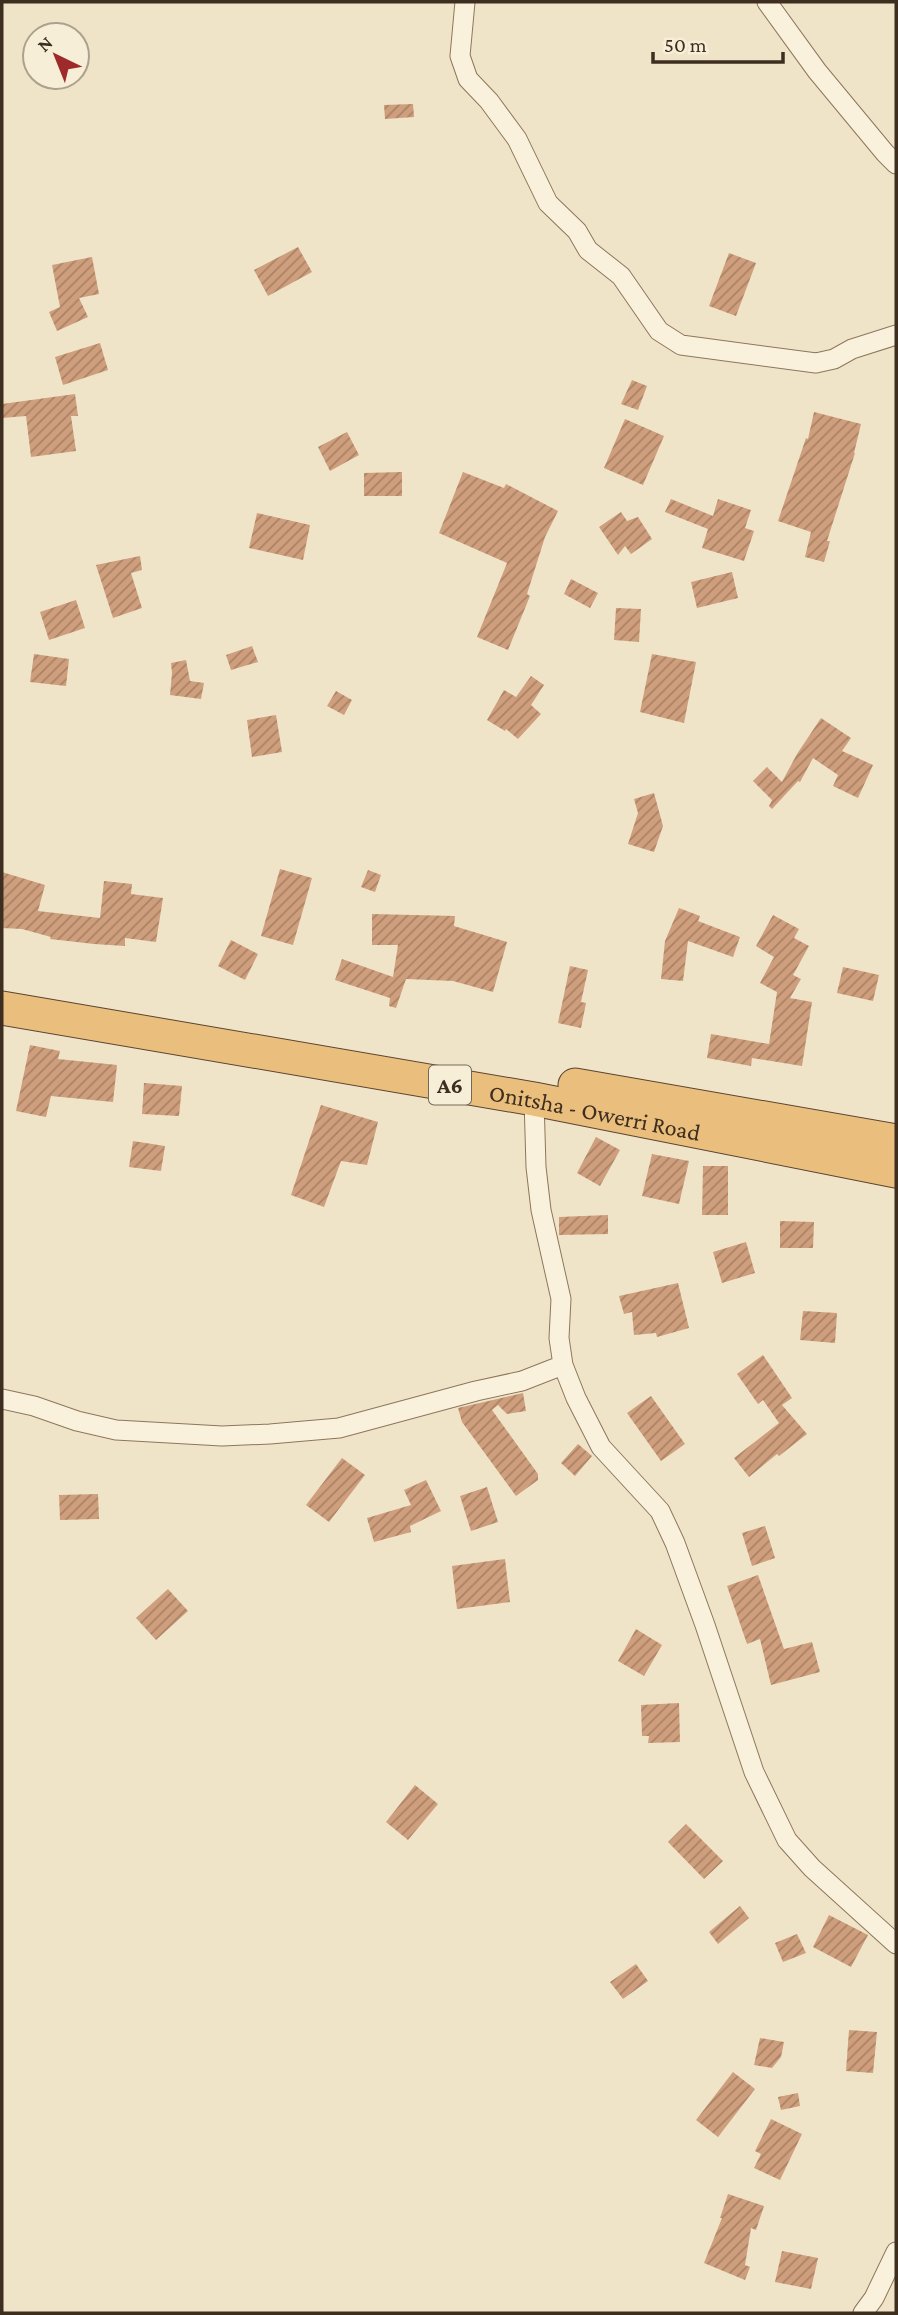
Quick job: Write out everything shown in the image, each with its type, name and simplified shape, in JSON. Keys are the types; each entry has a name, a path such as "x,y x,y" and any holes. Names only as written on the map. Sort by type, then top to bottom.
{"highway":[{"name":"Onitsha - Owerri Road","path":"2,984 896,1141"},
{"name":"Onitsha - Owerri Road","path":"2,1007 534,1099 896,1171"}],"street":[{"path":"465,2 460,56 468,79 489,101 517,139 548,203 577,231 588,250 621,276 659,331 667,338 681,345 816,363 834,359 852,349 896,335"},
{"path":"767,2 817,71 896,164"},
{"path":"534,1099 536,1167 541,1210 561,1299 559,1338 562,1365 601,1447 660,1511 675,1543 705,1625 754,1772 787,1840 812,1868 896,1944"},
{"path":"2,1399 116,1430 222,1436 270,1434 339,1428 439,1400 522,1381 562,1365"},
{"path":"863,2313 874,2298 896,2252"}],"building":[{"path":"413,104 414,117 385,119 384,105"},
{"path":"298,247 312,272 268,296 254,270"},
{"path":"729,253 756,263 736,316 709,306"},
{"path":"92,257 99,294 79,298 88,317 57,331 49,312 60,307 52,265"},
{"path":"100,343 108,370 63,385 55,357"},
{"path":"632,380 647,386 638,410 621,404"},
{"path":"75,394 78,416 71,416 76,451 31,457 26,416 2,418 2,404"},
{"path":"814,412 861,424 855,453 827,541 830,541 824,562 805,557 811,532 778,521 806,438 808,439"},
{"path":"625,419 664,436 643,485 604,468"},
{"path":"347,432 359,455 330,471 318,447"},
{"path":"402,472 402,496 364,496 364,473"},
{"path":"463,472 504,488 506,484 558,511 545,537 527,594 530,596 508,650 477,637 507,563 439,533"},
{"path":"671,499 713,516 718,499 751,510 745,528 754,531 744,561 702,548 708,529 665,512"},
{"path":"621,512 627,521 638,517 652,539 631,554 625,546 618,555 599,527"},
{"path":"257,513 310,525 303,560 249,548"},
{"path":"140,556 142,570 131,573 142,608 113,618 96,565"},
{"path":"732,572 738,598 697,608 691,582"},
{"path":"571,579 598,593 590,608 564,594"},
{"path":"76,600 85,628 49,640 40,612"},
{"path":"616,608 641,609 639,642 614,640"},
{"path":"252,646 258,662 231,670 226,655"},
{"path":"34,654 69,659 66,686 30,682"},
{"path":"652,654 696,662 684,723 640,712"},
{"path":"186,660 190,681 204,683 201,699 170,695 171,663"},
{"path":"531,676 544,685 531,705 541,714 518,739 506,729 505,731 487,720 504,690 516,697"},
{"path":"336,691 352,700 344,715 327,706"},
{"path":"276,715 282,752 252,757 247,720"},
{"path":"821,718 851,738 842,751 873,765 858,798 833,786 838,775 813,758 800,782 798,781 772,809 769,806 772,800 753,781 767,767 782,782"},
{"path":"654,793 663,826 654,852 628,844 638,813 634,799"},
{"path":"280,869 312,878 293,945 261,936"},
{"path":"368,870 381,875 375,892 361,887"},
{"path":"2,872 45,885 38,911 100,918 104,881 132,884 131,894 163,898 156,942 125,938 125,946 94,944 50,939 51,937 22,929 2,928"},
{"path":"679,908 700,916 698,921 740,937 733,957 688,941 683,981 661,979 665,941"},
{"path":"372,914 455,916 454,926 507,942 493,992 453,981 406,979 396,1008 389,1006 390,998 335,980 342,959 393,977 398,945 372,945"},
{"path":"773,915 799,929 794,938 809,946 793,975 801,979 790,998 812,1002 802,1066 752,1058 751,1066 707,1058 711,1034 769,1044 777,992 760,983 774,957 756,946"},
{"path":"231,940 258,954 245,980 218,966"},
{"path":"570,966 588,970 581,1002 586,1003 581,1028 558,1023"},
{"path":"843,967 879,975 873,1001 837,993"},
{"path":"30,1045 60,1051 58,1059 117,1065 113,1102 51,1096 46,1117 16,1111"},
{"path":"144,1083 182,1086 179,1116 142,1114"},
{"path":"321,1105 378,1122 367,1165 341,1161 324,1207 291,1195"},
{"path":"596,1137 620,1150 600,1186 577,1173"},
{"path":"133,1141 165,1146 161,1171 129,1167"},
{"path":"652,1154 689,1161 679,1204 642,1196"},
{"path":"703,1166 728,1166 728,1215 702,1215"},
{"path":"608,1215 608,1234 559,1235 559,1217"},
{"path":"780,1221 814,1222 813,1248 780,1248"},
{"path":"746,1242 755,1273 722,1283 713,1252"},
{"path":"678,1283 689,1328 657,1337 656,1333 634,1335 632,1312 624,1314 619,1296"},
{"path":"803,1311 837,1313 835,1343 800,1340"},
{"path":"763,1355 792,1398 782,1405 807,1434 749,1477 734,1458 779,1423 763,1400 758,1404 737,1374"},
{"path":"523,1393 526,1411 507,1414 498,1405 492,1410 538,1474 538,1480 516,1496 462,1422 458,1408"},
{"path":"651,1396 685,1444 661,1461 627,1413"},
{"path":"578,1444 592,1456 575,1476 561,1463"},
{"path":"342,1458 365,1475 329,1522 306,1505"},
{"path":"426,1480 441,1511 410,1526 411,1532 374,1542 367,1518 411,1505 404,1490"},
{"path":"487,1487 498,1522 471,1531 460,1496"},
{"path":"98,1494 99,1519 60,1520 59,1495"},
{"path":"765,1526 775,1558 752,1566 742,1533"},
{"path":"505,1559 510,1602 457,1609 452,1566"},
{"path":"758,1575 784,1649 812,1642 820,1672 771,1685 760,1639 747,1644 727,1586"},
{"path":"168,1589 188,1611 156,1640 136,1618"},
{"path":"636,1629 662,1645 644,1676 618,1661"},
{"path":"679,1703 680,1742 648,1743 649,1736 642,1736 641,1705"},
{"path":"415,1785 438,1804 408,1840 386,1822"},
{"path":"686,1824 723,1861 704,1879 668,1842"},
{"path":"740,1906 749,1918 718,1944 709,1932"},
{"path":"829,1915 868,1935 851,1967 813,1947"},
{"path":"797,1934 806,1953 783,1962 775,1943"},
{"path":"636,1964 648,1981 623,1999 610,1982"},
{"path":"849,2030 877,2032 873,2073 846,2071"},
{"path":"760,2038 784,2042 781,2057 772,2068 754,2065"},
{"path":"733,2072 755,2089 718,2137 696,2120"},
{"path":"798,2093 800,2106 781,2110 778,2097"},
{"path":"771,2119 802,2134 780,2180 754,2168 761,2154 755,2151"},
{"path":"728,2194 764,2206 756,2230 751,2228 745,2265 750,2267 745,2280 704,2263 722,2218"},
{"path":"782,2251 818,2258 811,2289 775,2282"}]}
